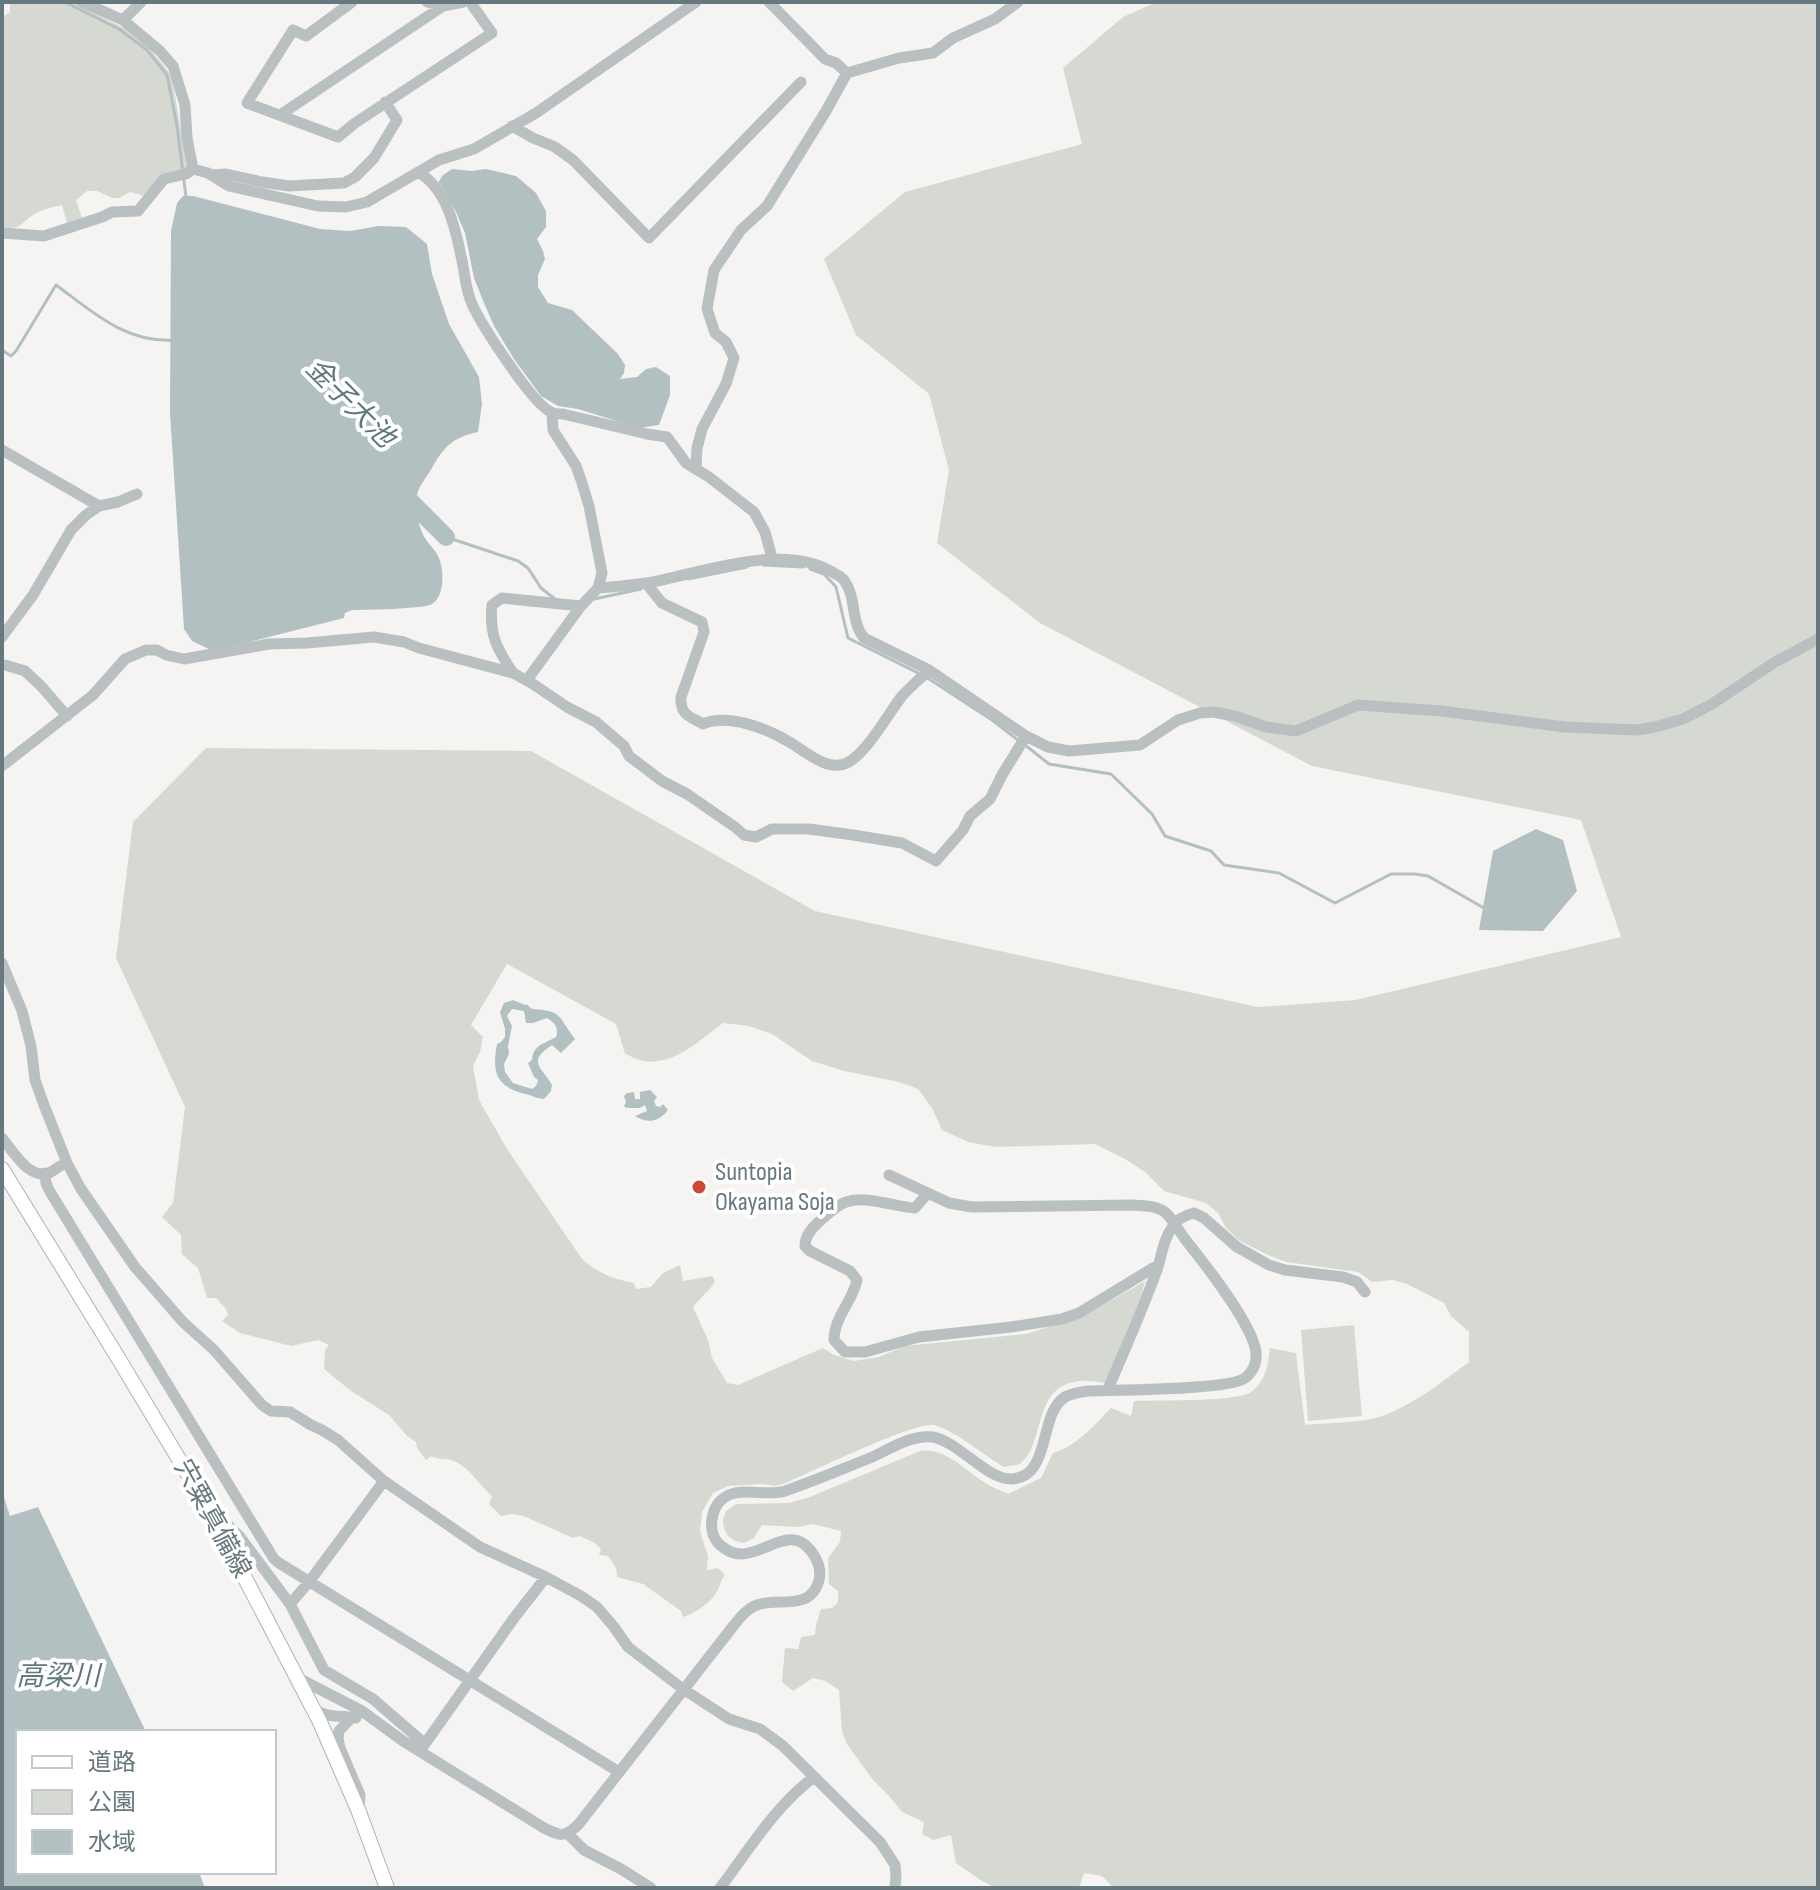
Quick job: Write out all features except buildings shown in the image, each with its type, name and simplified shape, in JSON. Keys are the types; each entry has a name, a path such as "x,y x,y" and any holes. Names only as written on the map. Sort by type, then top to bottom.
{"main road":[{"name":"宍粟真備線","path":"2,1169 210,1511 318,1714 387,1888"}],"street":[{"path":"82,2 123,20 173,66 185,105 193,169"},
{"path":"123,20 141,2"},
{"path":"352,2 306,36 293,30 247,103 338,137 385,102 492,33 470,2"},
{"path":"427,2 443,6"},
{"path":"280,115 443,6 463,2"},
{"path":"193,169 212,175 229,186 318,206 346,207 367,202 439,160 474,149 536,113 696,2"},
{"path":"769,2 825,59 836,63 847,73"},
{"path":"696,468 702,429 726,384 734,358 726,342 715,333 707,309 714,270 741,230 767,206 847,73 899,58 933,53 953,38 995,19 1018,2"},
{"path":"512,126 555,147 573,160 649,238 801,82"},
{"path":"212,175 226,174 289,186 344,183 355,177 374,158 397,120 385,102"},
{"path":"2,233 44,236 112,212 138,211 164,179 186,174 193,169"},
{"path":"418,172 429,178 450,214 472,304 538,403 552,413 667,437 686,463 754,512 765,532 772,558"},
{"path":"527,680 581,606 598,588 602,573 589,506 576,466 553,430 552,413"},
{"path":"2,450 99,506"},
{"path":"2,637 33,595 71,530 99,506 137,494"},
{"path":"598,588 650,587 772,558 821,565 843,578 851,595 857,629 864,638 929,670 1026,736 1048,747 1069,751 1140,745 1178,720 1200,713 1224,714 1266,727 1296,731 1358,705 1441,711 1565,727 1637,730 1683,719 1818,639"},
{"path":"650,587 662,603 702,622 704,632 681,697 680,707 685,714 703,724 724,719 765,730 808,756 835,765 846,763 860,752 904,694 929,670"},
{"path":"513,673 498,651 491,622 492,605 502,598 581,606"},
{"path":"2,766 93,695 125,659 146,650 157,650 184,659 269,644 374,637 404,642 513,673 527,680 596,722 624,746 629,756 744,835 756,837 772,829 809,829 902,843 936,861 963,830 970,816 990,799 1026,736"},
{"path":"3,667 25,671 67,716"},
{"path":"2,963 22,1011 35,1080 67,1163 100,1219 135,1267 262,1405 271,1411 290,1412 322,1430 338,1440 384,1481 480,1547 546,1577 597,1607 628,1647 683,1689 729,1719 770,1735 880,1842 895,1865 895,1888"},
{"path":"2,1138 32,1172 40,1175 67,1163"},
{"path":"45,1173 49,1190 274,1559 619,1772"},
{"path":"210,1511 240,1537 290,1604 324,1670 373,1699 422,1748 544,1828 559,1835 568,1834 750,1608 805,1598 814,1591 820,1579 820,1566 808,1547 788,1538 756,1553 740,1555 722,1547 713,1534 711,1524 717,1505 725,1498 743,1492 779,1493 923,1437 947,1443 997,1475 1013,1479 1029,1472 1037,1463 1055,1408 1063,1398 1080,1392 1108,1389 1238,1383 1252,1372 1256,1364 1255,1348 1248,1329 1174,1223 1156,1207 972,1207 949,1203 889,1175"},
{"path":"928,1193 915,1208 854,1200 844,1202 817,1223 805,1240 805,1246 810,1251 850,1271 857,1280 834,1332 834,1340 845,1352 865,1352 919,1337 1062,1319 1079,1313 1158,1265"},
{"path":"1108,1389 1133,1333 1165,1241 1174,1223 1185,1215 1194,1213 1204,1218 1237,1247 1269,1265 1343,1277 1357,1282 1365,1292"},
{"path":"290,1604 384,1481"},
{"path":"422,1748 546,1577"},
{"path":"297,1678 362,1711 403,1741"},
{"path":"318,1714 338,1702 347,1703"},
{"path":"318,1714 360,1718 392,1737 422,1748"},
{"path":"352,1717 339,1731 338,1738 360,1795 359,1812"},
{"path":"720,1888 781,1808 814,1777"},
{"path":"568,1834 584,1850 651,1888"}],"green space":[{"path":"10,2 73,2 124,28 142,41 172,77 187,168 146,196 130,192 112,198 97,191 87,191 76,200 82,218 67,223 62,205 36,213 17,227 2,228 2,17 10,12"},
{"path":"1157,2 1818,2 1818,1888 1114,1888 1102,1876 1084,1873 1079,1888 996,1888 956,1863 951,1835 933,1840 922,1834 924,1822 902,1812 873,1780 847,1744 842,1731 839,1690 813,1678 793,1691 782,1682 785,1648 798,1649 801,1637 815,1635 821,1609 832,1608 838,1602 838,1591 829,1584 828,1558 840,1542 841,1531 813,1524 797,1527 762,1525 754,1538 744,1543 728,1536 723,1520 726,1511 736,1504 789,1503 810,1497 920,1451 946,1456 987,1484 1008,1494 1041,1478 1053,1453 1077,1440 1111,1408 1131,1416 1134,1401 1214,1399 1251,1392 1263,1378 1270,1348 1296,1353 1305,1425 1385,1415 1418,1398 1469,1362 1469,1332 1451,1316 1444,1303 1393,1280 1372,1282 1358,1272 1286,1262 1268,1255 1240,1241 1206,1203 1164,1191 1145,1172 1095,1144 996,1147 968,1142 942,1130 932,1108 918,1089 812,1061 772,1034 749,1026 723,1023 676,1056 654,1062 641,1060 625,1054 616,1024 507,964 471,1025 483,1037 473,1066 479,1100 507,1149 588,1264 606,1275 634,1283 636,1289 651,1287 663,1273 680,1265 683,1281 712,1276 715,1281 713,1285 693,1307 708,1340 712,1358 727,1383 738,1385 823,1348 854,1361 879,1357 905,1346 1026,1334 1088,1314 1145,1281 1106,1383 1080,1381 1057,1390 1045,1406 1030,1451 1020,1464 1004,1467 951,1432 934,1425 886,1439 776,1486 728,1486 713,1493 702,1512 700,1531 708,1556 707,1570 718,1568 725,1575 710,1601 683,1617 681,1611 643,1584 617,1577 616,1568 608,1556 599,1555 601,1549 595,1543 580,1536 573,1538 524,1516 501,1516 489,1504 492,1496 463,1466 431,1456 426,1460 416,1442 389,1415 324,1369 325,1350 329,1345 318,1340 291,1346 240,1333 222,1321 228,1315 226,1309 216,1298 207,1298 198,1268 182,1254 181,1235 162,1217 173,1203 185,1107 116,958 133,822 206,748 531,751 815,911 1258,1007 1356,1000 1621,937 1581,820 1312,766 1040,623 937,543 949,470 929,394 856,335 824,259 905,192 1082,144 1063,68 1123,17"},
{"path":"1354,1325 1362,1416 1308,1421 1301,1330"}],"water":[{"path":"452,169 486,169 516,176 536,193 546,211 546,227 537,239 545,259 538,275 538,287 548,303 572,310 618,354 625,365 620,379 637,377 646,369 656,367 670,376 670,395 659,425 639,428 558,406 541,396 494,326 474,278 465,233 438,183"},
{"path":"183,196 320,229 350,231 379,226 406,227 427,244 432,274 449,324 479,377 482,404 478,432 456,440 446,448 417,495 421,528 438,555 442,569 441,589 432,604 352,610 345,613 344,618 213,651 192,641 184,629 170,413 171,231 177,203"},
{"path":"1536,829 1563,840 1577,891 1543,931 1479,930 1493,851"},
{"path":"513,1000 532,1009 555,1013 575,1039 561,1053 552,1045 540,1056 538,1065 552,1085 544,1099 507,1087 498,1076 495,1062 497,1044 505,1037 500,1012 504,1003","holes":["512,1009 524,1011 526,1023 547,1018 557,1031 556,1037 537,1048 528,1063 538,1080 532,1089 513,1083 505,1072 504,1064 509,1054 512,1026 507,1016"]},
{"path":"650,1090 657,1097 654,1101 656,1106 663,1104 668,1110 661,1117 648,1121 635,1116 647,1111 645,1105 626,1108 624,1096 634,1092 635,1099 640,1099 640,1092"},
{"name":"高梁川","path":"2,1491 10,1516 38,1507 145,1730 16,1730 16,1874 200,1874 205,1888 2,1888"}],"waterway":[{"path":"65,2 119,29 147,50 167,75 186,197"},
{"path":"2,350 11,356 16,351 56,285 110,324 125,331 156,340 174,340"},
{"name":"金子大池","path":"400,491 446,537"},
{"path":"446,537 518,561 555,599"},
{"path":"763,565 803,567"},
{"path":"688,579 747,567"},
{"path":"810,569 824,574 836,587 848,638 920,674"},
{"path":"594,599 641,589"},
{"path":"926,677 1019,741"},
{"path":"1025,745 1049,764 1111,774 1152,814 1165,836 1211,851 1224,865 1279,873 1335,903 1391,874 1428,876 1484,908"}],"place":[{"name":"Suntopia Okayama Soja","path":"699,1187"}]}
